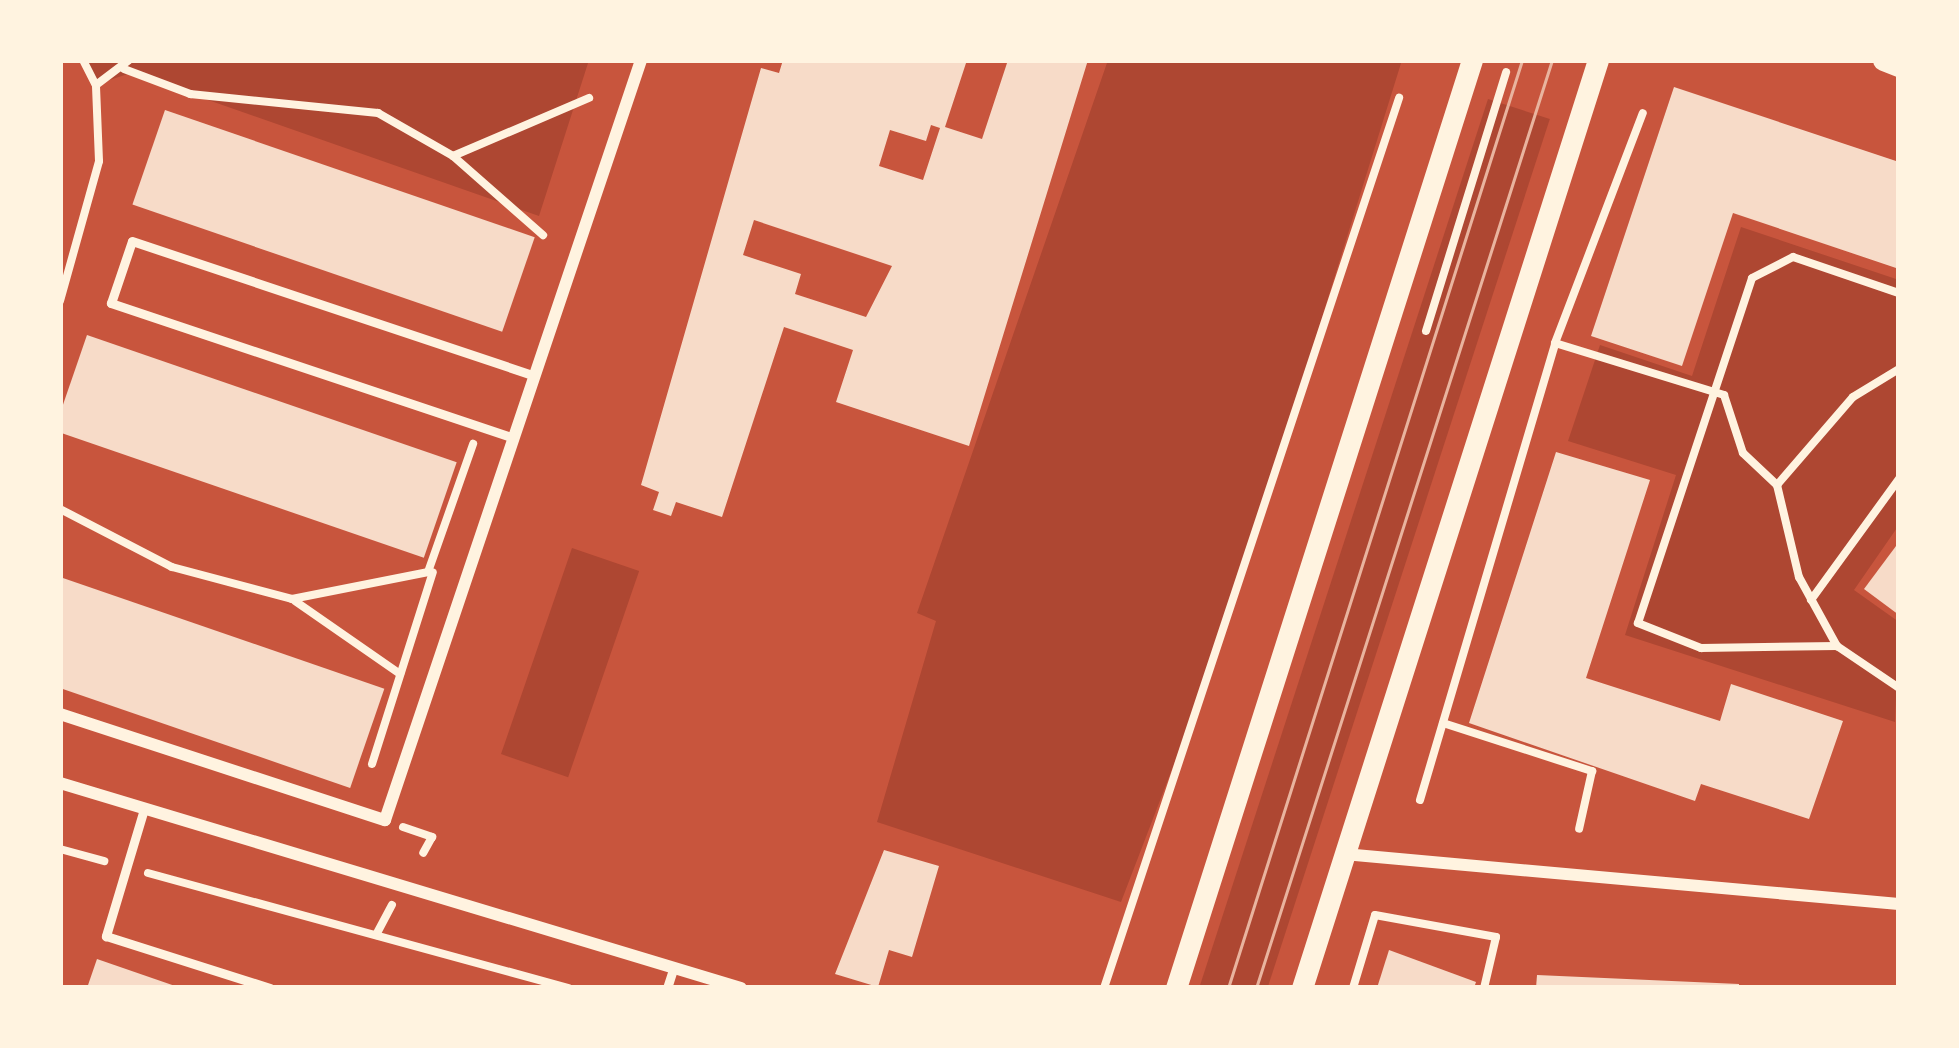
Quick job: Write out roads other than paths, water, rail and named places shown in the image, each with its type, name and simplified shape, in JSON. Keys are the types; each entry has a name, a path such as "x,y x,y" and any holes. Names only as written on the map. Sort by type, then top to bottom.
{"street":[{"path":"60,714 385,820 640,60"},
{"path":"1176,988 1472,60"},
{"path":"1302,988 1598,60"},
{"path":"1882,60 1899,65"},
{"path":"60,783 741,988"},
{"path":"1344,854 1899,904"}],"lane":[{"path":"511,436 111,303 132,241 532,375"},
{"path":"144,809 106,936 270,988"},
{"path":"667,988 673,969"}],"tram line":[{"path":"1228,988 1522,60"},
{"path":"1256,988 1552,60"}]}
